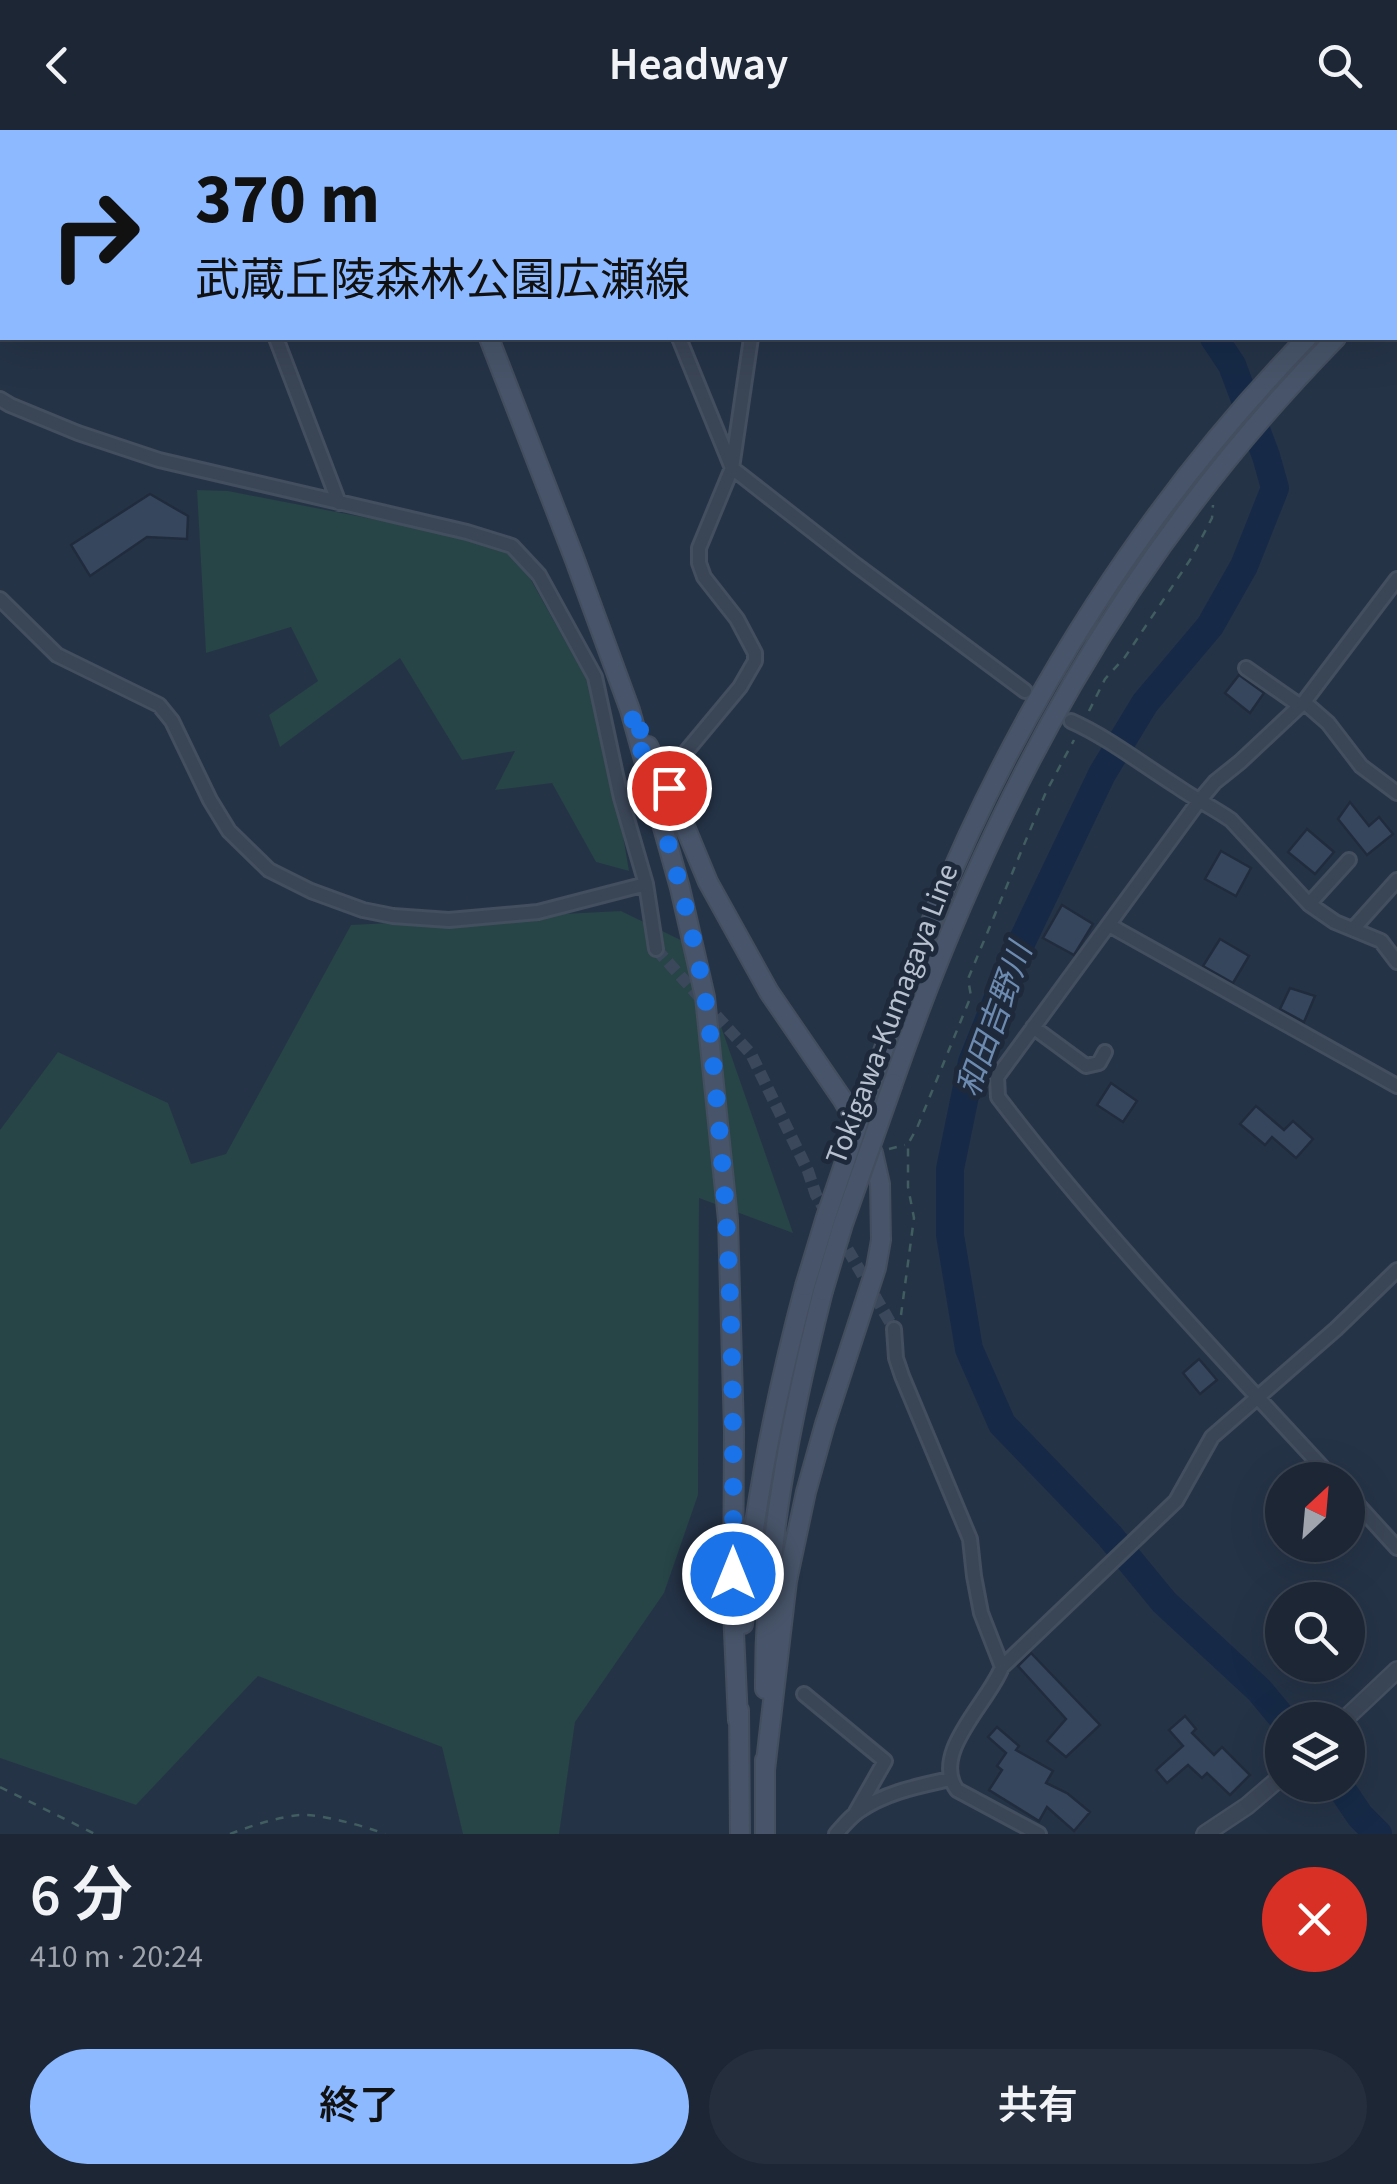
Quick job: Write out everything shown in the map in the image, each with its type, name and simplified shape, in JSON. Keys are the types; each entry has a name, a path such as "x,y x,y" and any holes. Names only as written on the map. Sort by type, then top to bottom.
{"main road":[{"path":"490,340 630,710 705,997 728,1220 734,1432 732,1610 738,1720"},
{"name":"Tokigawa-Kumagaya Line","path":"740,1834 738,1720 748,1564 756,1505 782,1377 814,1288 843,1224 884,1080 898,1008 938,904 1002,769 1091,612 1193,469 1306,340"},
{"name":"Tokigawa-Kumagaya Line","path":"884,1080 988,842 1049,722 1108,623 1216,472 1334,340"},
{"path":"630,710 669,788 708,882 769,992 843,1100 873,1153 880,1184 881,1240 876,1268 825,1424 787,1581 766,1770"},
{"name":"Tokigawa-Kumagaya Line","path":"765,1834 765,1666 775,1531 814,1288"}],"street":[{"path":"277,340 339,503"},
{"path":"680,340 732,468 1026,691"},
{"path":"675,765 740,687 755,661 755,653 737,619 704,577 698,548 732,468 752,340"},
{"path":"0,398 78,433 158,460 512,546 539,575 596,677 621,798 646,884 656,949"},
{"path":"1318,1462 1110,1234 998,1097 997,1076 1215,782 1301,703 1397,579"},
{"path":"0,599 57,655 158,705 172,721 229,831 269,870 312,891 378,913 449,920 538,912 646,884"},
{"path":"1246,668 1328,722 1360,766 1397,793"},
{"path":"1081,726 1231,820 1308,904 1335,922 1381,941 1397,962"},
{"path":"621,798 637,786"},
{"path":"1308,904 1349,860"},
{"path":"1354,929 1397,880"},
{"path":"1109,925 1397,1086"},
{"path":"1034,1028 1086,1066 1099,1062 1105,1052"},
{"path":"1039,1834 958,1790 950,1779 950,1757 996,1684 1002,1667 1176,1501 1212,1437 1397,1270"},
{"path":"894,1329 902,1376 970,1539 981,1613 1002,1667"},
{"path":"1365,1513 1397,1548"},
{"path":"1363,1702 1397,1670"},
{"path":"804,1694 885,1761 856,1812 836,1834"},
{"path":"856,1812 904,1790 950,1779"},
{"path":"1205,1834 1265,1791"}],"path":[{"path":"894,1329 900,1323 914,1218 908,1187 908,1144 971,996 968,979 1046,792 1105,679 1125,657 1190,560 1212,518 1213,502"},
{"path":"873,1153 908,1144"},
{"path":"0,1787 95,1834"},
{"path":"230,1834 302,1814 385,1834"}],"green space":[{"path":"197,490 228,491 512,546 601,705 629,871 596,862 552,783 495,790 515,751 462,760 400,658 280,747 269,715 318,681 291,627 206,653"},
{"path":"621,911 693,946 793,1233 699,1198 698,1495 664,1593 575,1722 559,1834 463,1834 442,1747 258,1676 136,1805 0,1758 0,1130 58,1052 168,1103 191,1164 226,1154 351,925"}],"building":[{"path":"150,494 188,516 187,539 147,537 90,576 71,545"},
{"path":"1239,675 1264,693 1250,713 1225,693"},
{"path":"1350,802 1369,826 1379,817 1393,834 1367,855 1338,819"},
{"path":"1307,829 1334,852 1315,874 1288,852"},
{"path":"1221,851 1251,868 1236,896 1205,879"},
{"path":"1062,905 1093,924 1074,955 1043,938"},
{"path":"1220,939 1249,956 1233,983 1203,966"},
{"path":"1290,988 1315,996 1304,1022 1280,1009"},
{"path":"1111,1083 1137,1101 1123,1122 1097,1105"},
{"path":"1256,1106 1284,1130 1293,1121 1313,1139 1296,1158 1272,1137 1265,1145 1240,1124"},
{"path":"1199,1359 1217,1380 1200,1394 1183,1373"},
{"path":"1031,1653 1100,1725 1066,1757 1047,1741 1066,1719 1018,1666"},
{"path":"1185,1716 1196,1729 1192,1733 1214,1755 1222,1747 1250,1775 1230,1795 1207,1773 1202,1778 1188,1765 1167,1783 1156,1770 1183,1746 1169,1730"},
{"path":"997,1727 1019,1746 1016,1750 1053,1771 1046,1783 1067,1793 1090,1812 1074,1831 1047,1807 1039,1821 989,1790 1002,1770 997,1766 1006,1753 988,1737"}],"waterway":[{"name":"和田吉野川","path":"1215,340 1232,365 1275,488 1244,566 1210,626 1145,703 1102,774 1014,958 972,1062 950,1169 950,1235 969,1349 1002,1424 1109,1535 1164,1602 1269,1702"},
{"name":"和田吉野川","path":"1351,1802 1378,1834"}],"tunnel":[{"path":"656,949 751,1054 816,1195 894,1329"}],"route":[{"path":"669,788 630,710 680,888 705,997 713,1061 728,1220 734,1432 733,1574"}]}
